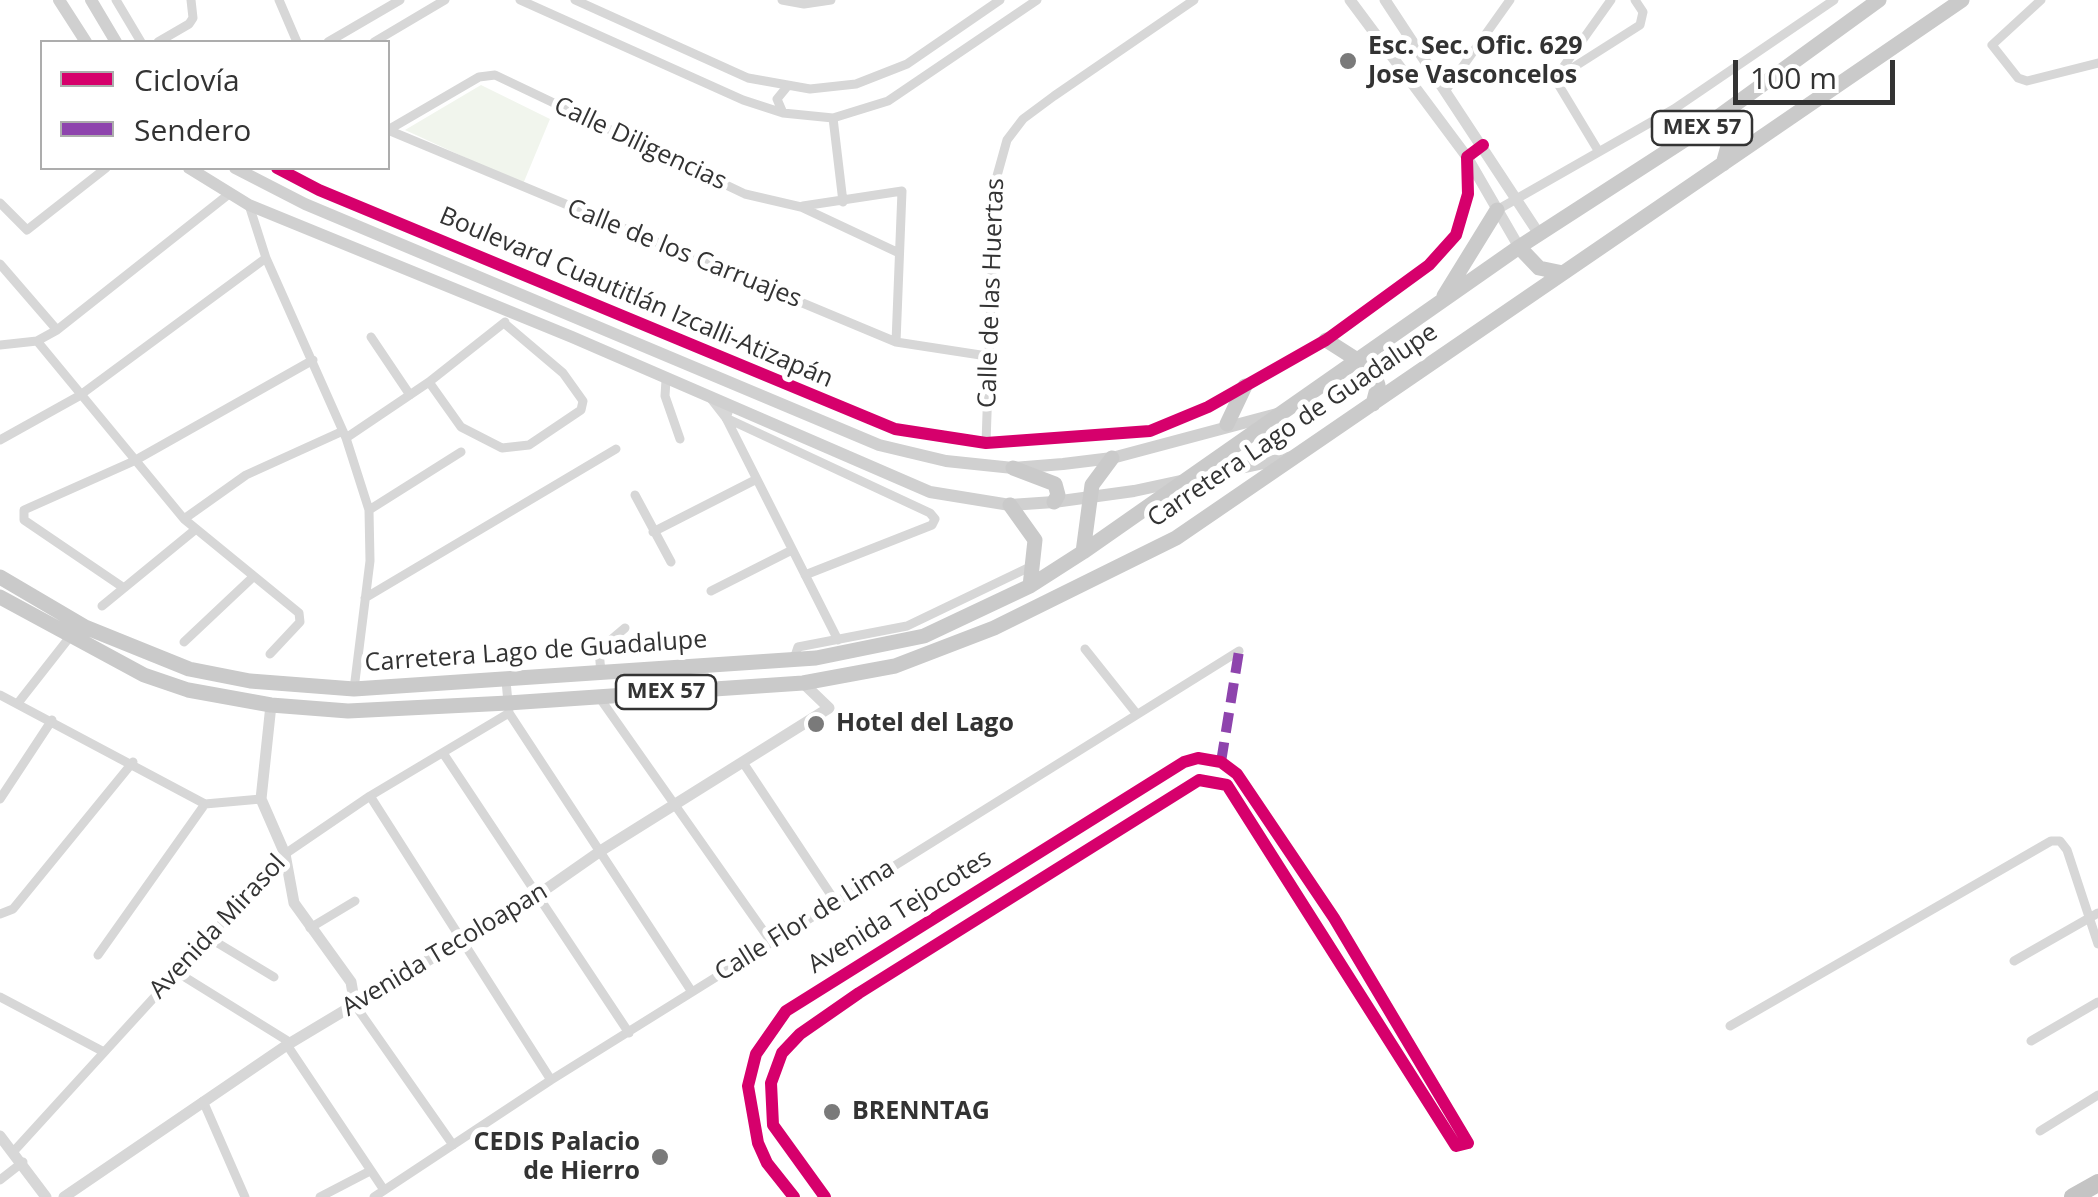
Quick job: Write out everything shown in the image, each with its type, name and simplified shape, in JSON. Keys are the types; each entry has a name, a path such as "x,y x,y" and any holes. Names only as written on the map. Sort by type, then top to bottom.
{"highway":[{"path":"2073,1197 2098,1182"}],"main road":[{"path":"59,0 85,40"},
{"path":"91,0 115,40"},
{"name":"MEX 57","path":"1519,247 1700,130 1879,0"},
{"name":"MEX 57","path":"1564,273 1962,0"},
{"path":"1700,130 1730,139 1721,168"},
{"path":"192,170 249,205 507,318 666,380 712,400 728,413 930,492 1010,506 1054,502 1302,455"},
{"name":"Boulevard Cuautitlán Izcalli-Atizapán","path":"240,170 305,204 825,426 879,445 946,460 1013,468 1112,458 1228,424 1285,412"},
{"path":"1440,302 1496,210"},
{"path":"1519,247 1540,268 1564,273"},
{"name":"Carretera Lago de Guadalupe","path":"0,577 85,627 189,669 250,681 354,690 850,654 924,636 1030,586 1200,474 1519,247"},
{"name":"Carretera Lago de Guadalupe","path":"0,597 69,638 144,675 188,690 271,705 348,711 508,708 599,697 830,680 895,666 994,628 1176,538 1564,273"},
{"path":"1326,340 1359,360 1378,378 1374,404"},
{"path":"1228,424 1244,386"},
{"path":"1083,552 1090,496 1100,472 1112,458"},
{"path":"1013,468 1055,484 1058,495 1054,502"},
{"path":"1010,506 1035,540 1030,586"}],"street":[{"path":"116,0 140,40"},
{"path":"161,40 189,24 193,18 191,0"},
{"path":"279,0 296,40"},
{"path":"331,40 400,0"},
{"path":"377,40 444,0"},
{"path":"520,0 743,100 782,112 833,118 888,101 1037,0"},
{"path":"575,0 748,78 786,88 832,87 878,78 907,64 1000,0"},
{"path":"782,0 804,4 831,0"},
{"name":"Calle de las Huertas","path":"986,444 995,184 1007,140 1023,119 1194,0"},
{"path":"1350,0 1466,157 1519,247"},
{"path":"1555,79 1612,0"},
{"path":"1555,79 1640,25 1642,12 1635,0"},
{"path":"1496,210 1674,109 1834,0"},
{"path":"2040,0 1992,45 2022,81 2098,64"},
{"path":"1388,1 1539,234"},
{"path":"1446,90 1504,3"},
{"name":"Calle Diligencias","path":"390,129 479,76 495,75 745,194 800,206 900,253"},
{"path":"878,78 888,101"},
{"path":"1555,79 1599,152"},
{"path":"782,112 777,98 786,88"},
{"path":"833,118 843,202"},
{"name":"Calle de los Carruajes","path":"390,131 896,342 987,356"},
{"path":"1466,157 1483,145"},
{"name":"Boulevard Cuautitlán Izcalli-Atizapán","path":"281,170 336,198 895,429 986,444 1150,431 1244,386 1326,340 1429,265 1456,234 1468,194 1466,157"},
{"path":"0,203 27,230 103,170"},
{"path":"800,206 902,191 896,342"},
{"path":"0,346 37,341 57,330 229,194"},
{"path":"249,205 266,258 345,434 369,510 365,598 354,690"},
{"path":"0,440 79,396 266,258"},
{"path":"0,264 57,330"},
{"path":"184,520 246,476 345,434 410,395 507,318 563,373 583,401 581,410 529,445 502,448 461,427 429,382"},
{"path":"372,337 410,395"},
{"path":"37,341 184,520 301,616 270,654"},
{"path":"124,588 22,516 24,510 134,461 313,360"},
{"path":"666,380 665,396 680,439"},
{"path":"728,413 754,480 838,640"},
{"path":"728,413 930,513 935,519 932,525 805,575"},
{"path":"365,598 616,449"},
{"path":"369,510 461,452"},
{"path":"657,530 754,480"},
{"path":"636,495 670,562"},
{"path":"102,606 196,529"},
{"path":"712,591 792,550"},
{"path":"794,659 798,647 906,626 1034,565"},
{"path":"184,642 254,577"},
{"path":"601,673 599,650 624,628"},
{"path":"18,703 69,638"},
{"path":"1085,649 1136,713"},
{"name":"Calle Flor de Lima","path":"379,1194 551,1080 1239,650"},
{"path":"828,708 830,680"},
{"path":"506,681 508,708 692,992"},
{"path":"803,683 828,708"},
{"path":"0,695 205,804 261,799"},
{"path":"599,697 772,942"},
{"path":"271,705 261,799 285,854 294,903 351,982 355,1005 453,1146"},
{"name":"Avenida Mirasol","path":"14,1151 206,936 285,854 508,708"},
{"name":"Avenida Tecoloapan","path":"64,1197 289,1044 539,894 828,708"},
{"path":"0,799 52,720"},
{"path":"443,753 629,1033"},
{"name":"Avenida Tejocotes","path":"794,1197 767,1163 758,1143 748,1086 756,1054 786,1011 1184,762 1198,758 1220,762 1237,774 1334,918 1468,1144 1458,1148 1228,785 1210,779 1186,784 928,949 800,1034 782,1053 770,1083 773,1126 825,1197"},
{"path":"0,914 9,914 132,762"},
{"path":"744,764 835,901"},
{"path":"370,796 551,1080"},
{"path":"98,955 205,804"},
{"path":"1730,1026 2051,841 2060,841 2067,850 2093,915 2098,944"},
{"path":"310,928 354,900"},
{"path":"2014,961 2093,915"},
{"path":"206,936 274,977"},
{"path":"175,971 289,1044 370,1171 379,1194"},
{"path":"0,997 104,1052"},
{"path":"2031,1041 2098,1002"},
{"path":"2040,1131 2098,1095"},
{"path":"203,1101 245,1197"},
{"path":"0,1136 46,1197"},
{"path":"0,1180 23,1162"},
{"path":"320,1197 370,1171"}],"shaded area":[{"path":"481,85 550,119 523,184 405,130"}],"marked path":[{"path":"1221,762 1239,651"}],"cycle path":[{"path":"281,170 319,190 895,429 986,443 1150,431 1208,407 1326,340 1429,265 1456,235 1468,194 1467,157 1483,145"},
{"path":"794,1197 767,1163 758,1143 748,1086 756,1054 786,1011 1184,762 1198,758 1221,762 1237,774 1334,918 1468,1143 1456,1146 1227,785 1199,780 859,993 800,1034 782,1053 771,1083 773,1125 825,1197"}],"place":[{"name":"Esc. Sec. Ofic. 629 Jose Vasconcelos","path":"1348,61"},
{"name":"Hotel del Lago","path":"816,724"},
{"name":"BRENNTAG","path":"832,1112"},
{"name":"CEDIS Palacio de Hierro","path":"660,1157"}]}
